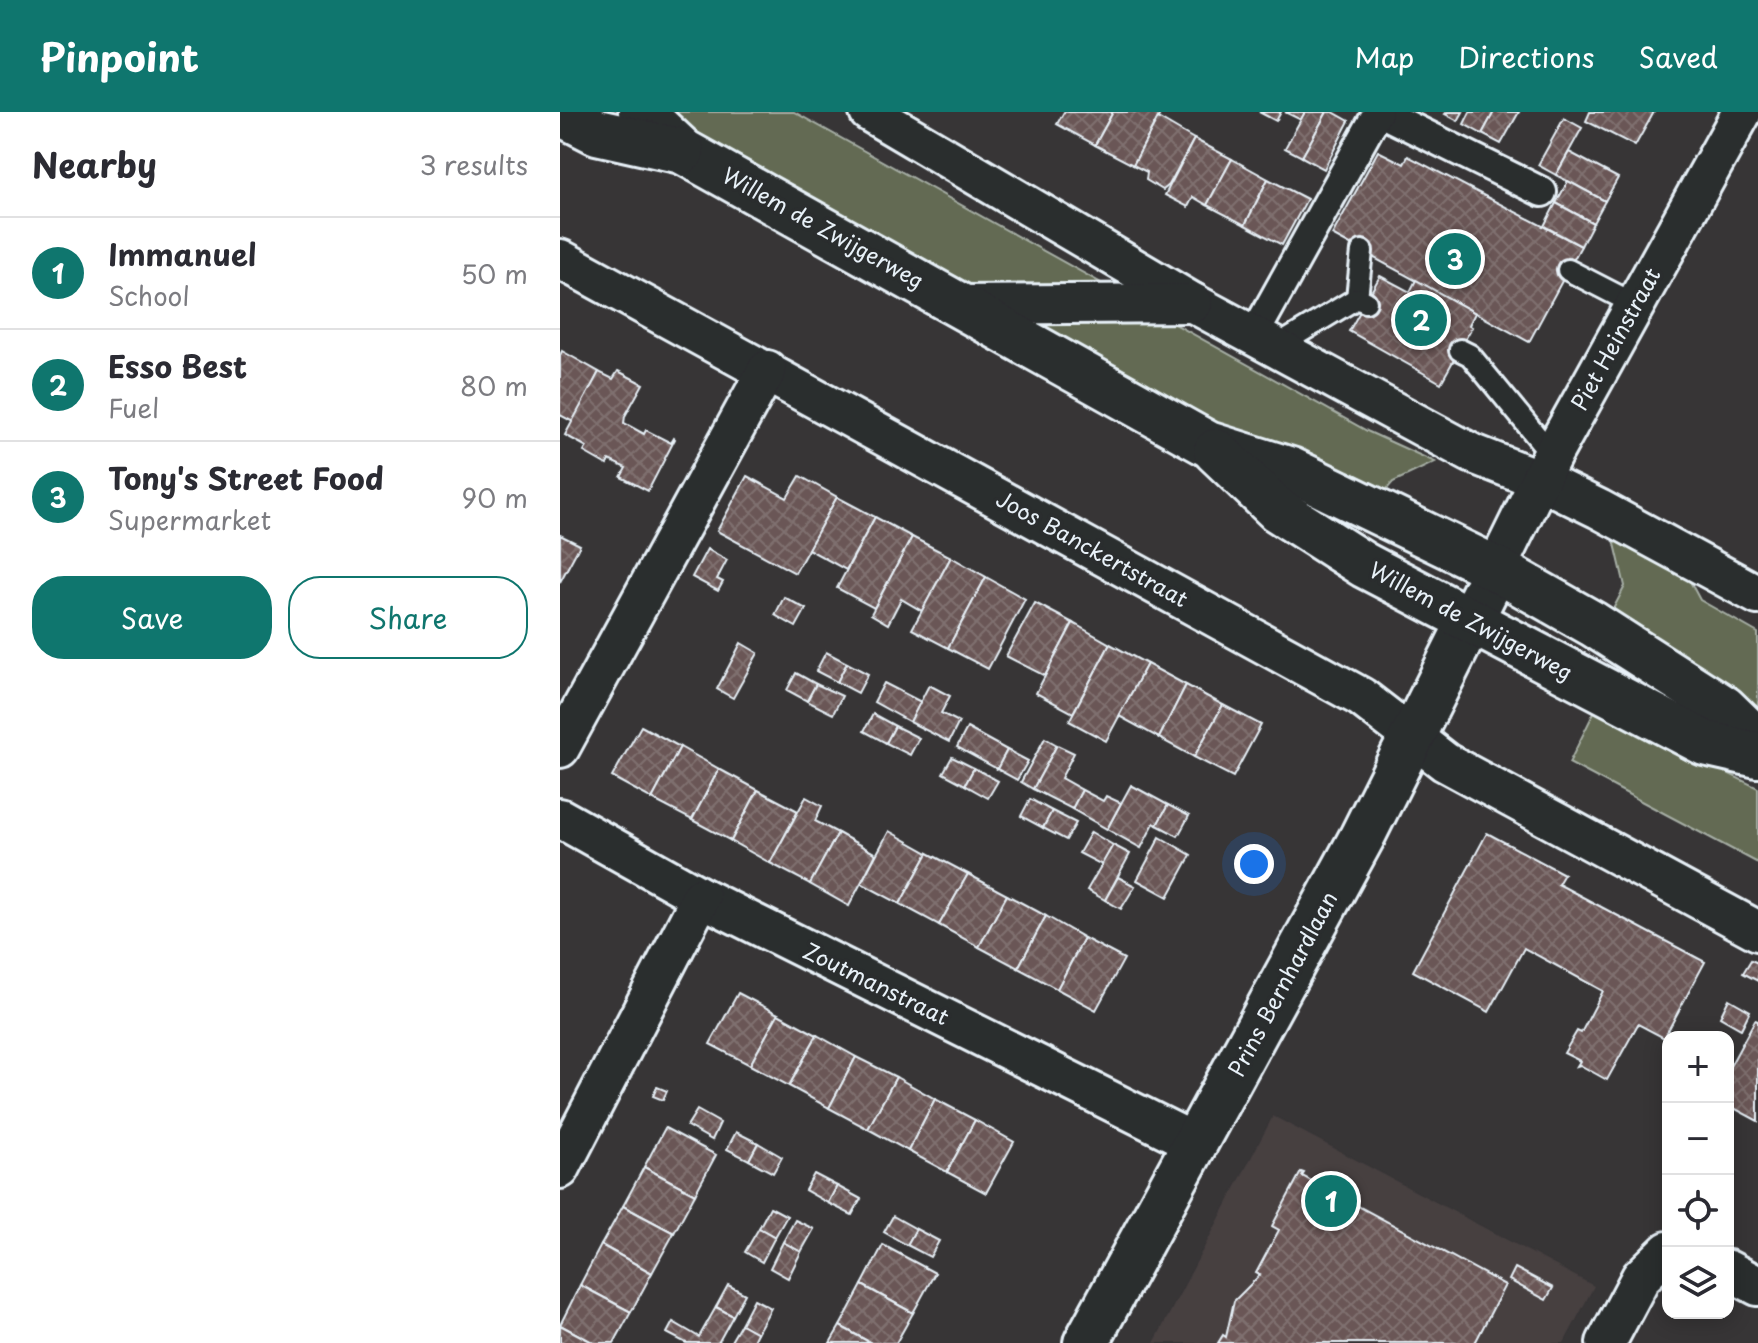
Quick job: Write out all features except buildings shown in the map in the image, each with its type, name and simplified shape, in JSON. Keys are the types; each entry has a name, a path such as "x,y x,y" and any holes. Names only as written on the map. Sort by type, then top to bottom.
{"main road":[{"name":"Willem de Zwijgerweg","path":"641,112 684,152 1208,444 1291,470 1496,569 1593,624 1724,708 1758,741"},
{"name":"Willem de Zwijgerweg","path":"560,113 597,132 684,152"},
{"name":"Willem de Zwijgerweg","path":"1208,444 1278,510 1364,565 1705,743 1758,755"},
{"name":"Prins Bernhardlaan","path":"1086,1343 1362,837 1496,569"}],"street":[{"name":"Willem de Zwijgerweg","path":"869,112 1193,303 1471,453 1546,467 1758,595"},
{"path":"1265,341 1379,112 1542,192"},
{"name":"Piet Heinstraat","path":"1496,569 1546,467 1742,112"},
{"name":"Joos Banckertstraat","path":"560,259 1361,697 1412,737"},
{"name":"Willem de Zwijgerweg","path":"962,305 1193,303"},
{"path":"560,748 767,370"},
{"path":"1412,737 1445,762 1758,931"},
{"name":"Zoutmanstraat","path":"560,818 701,897 1197,1144"},
{"path":"560,1169 701,897"},
{"path":"1606,1343 1641,1277 1662,1257"},
{"path":"1734,1273 1758,1286"}],"lane":[{"path":"1265,341 1361,300 1362,251"},
{"path":"1568,270 1636,305"},
{"path":"1460,350 1470,355 1546,467"}],"shaded area":[{"path":"1273,1116 1594,1286 1564,1343 1154,1343"}],"green space":[{"path":"664,112 794,112 1369,432 1435,462 1393,482 1380,497 1196,413 724,149"},
{"path":"1612,531 1686,574 1700,600 1758,633 1758,712 1610,615 1625,586"},
{"path":"1596,708 1758,788 1758,863 1569,763"}],"place":[{"name":"Tony's Street Food","path":"1455,259"},
{"name":"Esso Best","path":"1421,320"},
{"name":"Immanuel","path":"1331,1201"}]}
